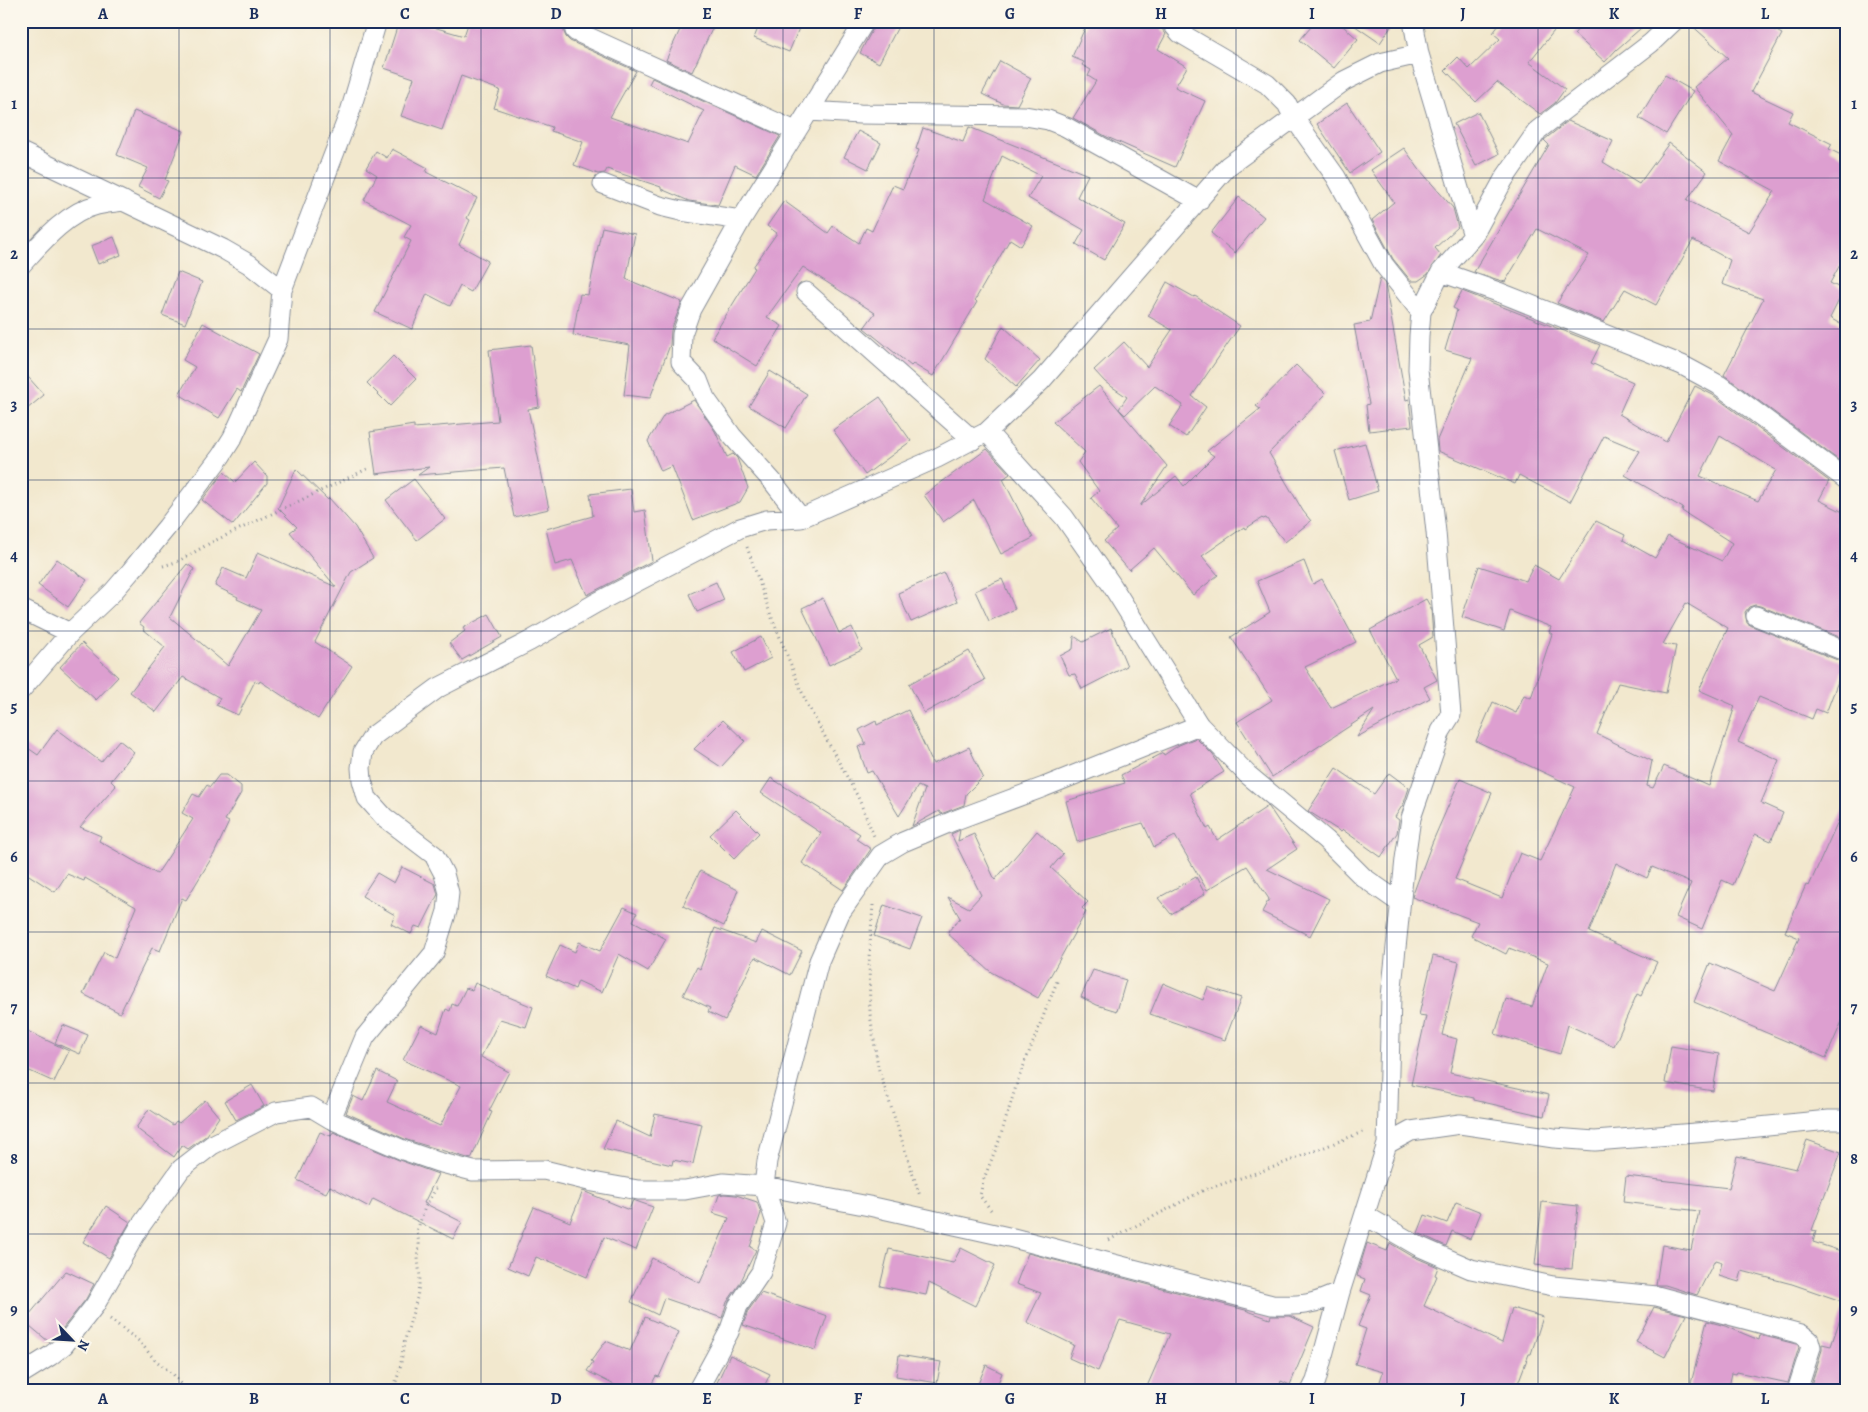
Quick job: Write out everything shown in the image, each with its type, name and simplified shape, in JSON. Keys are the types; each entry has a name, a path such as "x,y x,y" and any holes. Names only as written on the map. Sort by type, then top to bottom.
{"street":[{"path":"21,690 70,633 112,593 197,488 233,437 278,340 282,290 350,112 377,21"},
{"path":"801,518 773,482 732,436 705,398 698,380 681,362 682,334 691,309 741,220 865,21"},
{"path":"1170,21 1180,33 1267,84 1287,104 1294,118 1336,177 1384,266 1421,312"},
{"path":"1413,21 1419,54 1473,236"},
{"path":"1311,1391 1316,1381 1340,1292 1366,1216 1387,1144 1391,997 1411,818 1441,731 1451,715 1436,532 1418,368 1421,312 1441,272 1473,236 1504,179 1538,130 1651,42 1674,21"},
{"path":"575,31 795,131"},
{"path":"331,1118 365,1037 434,953 447,911 449,893 444,874 434,855 384,817 367,798 360,768 363,752 373,736 438,688 530,641 596,603 740,528 766,520 801,518 937,458 980,436 1041,381 1228,166 1344,81 1380,64 1419,54"},
{"path":"809,111 860,114 1025,116 1048,120 1066,127 1199,201"},
{"path":"21,152 241,258 282,290"},
{"path":"603,184 660,206 741,220"},
{"path":"21,265 46,237 81,211 96,205 124,201"},
{"path":"1441,272 1501,293 1682,365 1719,385 1847,480"},
{"path":"806,292 980,436 1064,517 1111,584 1199,725 1248,775 1326,840 1363,877 1400,903"},
{"path":"21,609 70,633"},
{"path":"1756,616 1847,652"},
{"path":"697,1391 729,1332 738,1306 761,1272 776,1223 764,1186 767,1161 819,961 840,913 882,856 903,842 936,828 1199,725"},
{"path":"21,1374 64,1345 96,1304 138,1228 181,1169 212,1145 276,1112 311,1107 403,1150 438,1162 474,1171 544,1170 593,1182 638,1190 685,1190 723,1183 764,1186 869,1206 1013,1238 1272,1305 1304,1306 1324,1300 1340,1292"},
{"path":"1387,1144 1411,1131 1460,1124 1554,1138 1595,1141 1847,1120"},
{"path":"1366,1216 1418,1246 1471,1269 1553,1286 1657,1296 1801,1334 1809,1340 1811,1347 1797,1391"}],"path":[{"path":"130,571 155,568 179,561 212,542 368,469"},
{"path":"740,528 770,613 806,702 858,798 882,856"},
{"path":"873,903 868,957 870,1014 878,1068 927,1220"},
{"path":"1013,1238 980,1196 983,1181 999,1141 1018,1080 1058,979"},
{"path":"1083,1255 1204,1190 1274,1167 1387,1123"},
{"path":"393,1391 417,1298 420,1278 417,1231 426,1207 438,1184 438,1162"},
{"path":"96,1304 105,1315 139,1341 186,1391"}],"building":[{"path":"399,21 413,21 464,36 469,21 570,21 565,26 564,32 570,41 636,71 610,117 688,144 704,111 649,84 652,78 780,136 756,175 735,165 718,205 689,201 661,189 661,187 607,169 605,173 598,174 574,165 583,142 551,131 552,127 494,108 500,90 461,76 442,130 401,116 414,78 384,68"},
{"path":"684,21 700,21 713,27 692,72 666,60"},
{"path":"761,21 802,21 789,52 754,38"},
{"path":"877,21 901,21 879,63 860,53"},
{"path":"1088,21 1159,21 1161,28 1166,34 1158,49 1187,67 1175,87 1205,101 1175,167 1107,137 1073,118 1096,81 1088,76 1091,70 1082,65 1084,62 1072,57"},
{"path":"1316,21 1337,21 1358,39 1334,68 1300,40"},
{"path":"1348,21 1395,21 1380,43"},
{"path":"1502,21 1562,21 1529,62 1565,89 1555,103 1540,114 1497,82 1476,102 1445,70 1458,57 1469,69 1500,39 1493,33"},
{"path":"1585,21 1649,21 1605,62 1574,34"},
{"path":"1687,21 1758,21 1782,34 1751,92 1793,112 1788,122 1832,144 1829,149 1847,158 1847,252 1830,283 1844,290 1830,318 1847,328 1847,452 1841,462 1724,375 1763,299 1722,284 1730,260 1693,240 1656,305 1625,289 1604,322 1557,303 1589,255 1537,229 1505,282 1474,272 1549,145 1544,140 1568,121 1613,141 1603,162 1639,184 1669,143 1707,172 1687,200 1749,232 1775,191 1719,161 1733,135 1694,87 1728,58"},
{"path":"1000,61 1031,78 1017,105 1003,104 982,94"},
{"path":"1665,75 1693,91 1666,134 1639,118"},
{"path":"1347,103 1380,152 1350,173 1317,124"},
{"path":"134,111 184,131 165,180 168,181 159,198 138,187 148,168 117,155"},
{"path":"1478,112 1499,154 1476,166 1454,124"},
{"path":"969,127 1088,175 1077,197 1125,224 1104,260 1076,244 1084,230 1028,198 1041,176 1002,156 985,199 1033,226 1021,246 1010,239 975,300 977,302 933,376 913,364 911,366 864,328 875,313 803,267 767,317 782,326 757,366 712,338 755,268 753,267 777,233 767,226 784,201 828,233 833,226 859,243 866,228 872,231 893,185 903,189 919,150 916,149 923,128 963,142"},
{"path":"858,131 881,143 868,169 844,157"},
{"path":"1404,148 1419,169 1453,208 1458,227 1435,248 1441,255 1428,274 1418,281 1411,281 1393,259 1372,220 1394,202 1371,170"},
{"path":"392,149 428,168 426,172 477,198 467,218 470,220 459,245 488,261 471,292 460,286 450,306 427,294 412,329 375,312 411,241 404,237 411,225 364,200 377,175 366,168 376,151 387,158"},
{"path":"1239,197 1264,217 1235,253 1211,233"},
{"path":"602,227 635,234 626,279 682,302 671,330 670,345 650,398 624,395 630,345 573,335 580,294 588,295"},
{"path":"114,237 121,255 98,264 91,246"},
{"path":"178,272 202,282 185,324 162,315"},
{"path":"1380,278 1385,284 1406,400 1409,399 1412,426 1369,431 1366,405 1369,404 1354,325 1370,322"},
{"path":"1167,282 1195,296 1240,326 1192,396 1206,407 1186,437 1169,426 1183,405 1155,386 1125,415 1119,409 1127,397 1105,382 1094,370 1124,342 1147,367 1172,330 1148,316"},
{"path":"1462,291 1600,345 1591,363 1633,382 1619,414 1666,442 1695,386 1713,395 1829,481 1819,500 1847,514 1847,640 1760,606 1749,607 1745,612 1747,623 1752,626 1845,663 1826,713 1816,709 1812,719 1759,697 1738,742 1779,760 1761,803 1783,813 1771,841 1755,834 1733,885 1722,880 1702,929 1676,917 1691,883 1652,867 1647,878 1616,863 1589,932 1657,962 1641,996 1637,994 1614,1046 1568,1025 1560,1054 1495,1034 1506,999 1532,1007 1548,963 1509,948 1506,954 1471,936 1478,922 1412,897 1432,843 1460,779 1492,793 1455,879 1502,898 1520,853 1540,861 1575,787 1476,741 1493,702 1516,713 1524,695 1531,698 1552,634 1549,632 1551,627 1510,611 1504,631 1462,617 1479,566 1526,581 1534,565 1559,579 1596,521 1625,535 1623,540 1655,558 1668,536 1722,561 1732,543 1682,511 1683,508 1625,475 1640,451 1604,436 1570,502 1519,475 1515,484 1438,451 1437,440 1472,358 1445,350 1457,310 1453,308","holes":["1720,436 1776,470 1758,501 1700,476","1686,603 1728,628 1699,690 1735,706 1709,786 1664,766 1653,788 1647,786 1652,761 1597,734 1618,683 1666,693 1676,646 1663,644"]},
{"path":"203,323 259,354 241,392 237,389 219,418 179,394 195,367 183,360"},
{"path":"1003,326 1040,360 1016,387 985,359"},
{"path":"531,345 539,407 528,409 549,509 514,517 504,468 418,475 429,467 376,474 370,432 414,425 414,428 498,421 489,350"},
{"path":"393,356 416,379 390,406 367,383"},
{"path":"1296,365 1326,394 1269,453 1303,511 1311,521 1285,542 1266,518 1262,518 1245,529 1244,527 1202,556 1218,575 1193,595 1154,548 1129,570 1104,541 1117,529 1091,498 1099,491 1078,462 1085,452 1053,422 1099,386 1167,466 1140,506 1176,476 1184,486 1214,456 1207,451 1260,409 1256,406"},
{"path":"21,369 44,395 21,414"},
{"path":"770,371 807,394 786,428 749,406"},
{"path":"880,397 911,441 865,475 833,430"},
{"path":"694,400 715,431 727,457 733,454 737,458 748,488 740,502 693,520 672,466 661,471 648,441 664,415"},
{"path":"1365,443 1378,491 1349,500 1335,451"},
{"path":"987,449 1010,474 1003,479 1033,538 1001,554 974,500 943,522 924,495"},
{"path":"254,462 267,476 267,483 233,525 202,500 224,472 235,482"},
{"path":"296,469 328,500 329,498 355,527 373,558 351,572 315,642 352,666 318,719 260,681 259,683 255,681 238,715 216,705 220,698 183,677 156,712 130,692 165,647 143,629 144,627 139,623 187,564 194,569 170,617 228,666 261,610 215,586 223,568 246,578 258,552 336,587 290,532 297,527 278,508"},
{"path":"414,479 445,519 417,540 386,500"},
{"path":"631,489 634,512 645,510 652,561 587,595 572,560 555,565 546,529 593,516 590,494"},
{"path":"57,559 87,580 68,607 38,585"},
{"path":"1304,561 1313,584 1322,579 1356,642 1305,667 1331,708 1396,678 1370,630 1426,599 1431,608 1433,637 1419,645 1437,680 1424,687 1430,698 1357,737 1374,710 1272,777 1237,722 1272,700 1231,637 1270,612 1257,581"},
{"path":"944,573 957,602 911,622 898,593"},
{"path":"1002,579 1015,609 989,621 975,591"},
{"path":"716,582 724,600 697,612 689,594"},
{"path":"823,598 839,633 852,627 862,650 829,665 802,608"},
{"path":"489,614 502,637 462,660 449,643 465,631 463,628"},
{"path":"1111,628 1127,666 1082,689 1075,674 1069,675 1060,656 1073,649 1074,636 1083,642"},
{"path":"761,637 771,658 744,672 733,652"},
{"path":"82,643 118,677 96,700 60,667"},
{"path":"969,651 985,680 924,713 909,684"},
{"path":"908,710 933,764 969,747 983,777 966,794 964,805 941,814 939,811 912,826 925,789 918,786 899,816 872,771 867,773 858,747 866,744 859,730 876,721 877,725"},
{"path":"723,720 745,741 721,767 694,749"},
{"path":"57,729 101,762 119,740 134,752 111,781 116,786 80,827 101,836 99,841 157,874 193,819 182,813 193,794 199,797 207,785 210,787 219,775 227,775 241,786 241,793 225,820 229,822 214,854 186,900 182,898 160,951 152,948 120,1013 83,994 104,952 115,958 136,907 85,878 84,881 67,874 55,892 21,870 21,743 38,755"},
{"path":"1196,738 1213,755 1224,772 1190,793 1207,829 1210,827 1217,840 1269,807 1297,849 1267,869 1329,899 1310,936 1262,912 1269,899 1247,866 1207,890 1175,836 1154,847 1143,823 1077,842 1066,801 1125,783 1121,775"},
{"path":"1336,768 1374,794 1389,773 1409,788 1404,803 1395,817 1399,820 1397,833 1381,857 1343,830 1341,832 1308,811"},
{"path":"771,778 860,834 856,839 871,849 843,890 802,863 821,833 761,793"},
{"path":"1847,801 1847,1010 1826,1058 1694,1002 1710,963 1775,991 1799,938 1785,932 1806,885 1809,886"},
{"path":"736,810 759,833 734,859 710,835"},
{"path":"960,830 958,841 974,834 995,880 1037,831 1063,854 1051,868 1088,902 1082,908 1086,912 1038,998 991,972 947,933 960,918 948,897 969,908 981,895 951,834"},
{"path":"402,867 435,884 438,894 421,928 415,926 411,934 391,924 395,915 362,896 377,873 394,883"},
{"path":"700,871 738,890 724,926 683,906"},
{"path":"1196,877 1205,894 1171,914 1158,898"},
{"path":"884,905 922,918 910,949 874,936"},
{"path":"624,907 637,913 633,921 666,939 648,971 619,954 602,992 578,981 575,989 546,976 560,945 575,952 579,942 600,951"},
{"path":"715,928 756,943 762,931 802,951 790,975 755,957 725,1020 708,1012 710,1008 683,995 697,967 700,969"},
{"path":"1433,956 1459,962 1442,1035 1457,1039 1450,1073 1549,1095 1544,1116 1474,1100 1474,1098 1411,1085 1426,1016 1419,1015"},
{"path":"1093,970 1126,980 1117,1011 1097,1005 1081,997"},
{"path":"475,983 533,1007 526,1027 500,1019 481,1057 509,1072 489,1111 492,1112 471,1159 407,1140 346,1113 353,1096 363,1101 377,1071 397,1081 387,1102 440,1126 461,1086 403,1060 421,1025 438,1033 446,1009 450,1011 452,1004 457,1006 466,988 472,990"},
{"path":"1163,983 1203,1000 1208,987 1241,998 1225,1040 1150,1014"},
{"path":"63,1025 88,1035 80,1054 55,1043"},
{"path":"21,1028 69,1051 54,1082 21,1067"},
{"path":"1671,1046 1719,1054 1713,1091 1665,1083"},
{"path":"252,1085 264,1106 236,1120 225,1101"},
{"path":"205,1100 219,1117 207,1135 188,1149 182,1145 174,1157 136,1128 149,1109 173,1125 176,1121 179,1123"},
{"path":"655,1114 702,1124 693,1164 673,1160 672,1165 603,1149 616,1121 650,1137"},
{"path":"320,1132 331,1136 333,1132 438,1174 424,1203 462,1222 453,1239 373,1199 369,1207 330,1186 326,1193 297,1180"},
{"path":"1807,1140 1841,1152 1812,1230 1816,1231 1813,1242 1847,1253 1847,1303 1792,1284 1742,1271 1739,1282 1719,1276 1722,1262 1715,1260 1697,1295 1665,1285 1656,1285 1662,1245 1691,1250 1699,1211 1623,1202 1626,1176 1729,1188 1737,1156 1796,1169"},
{"path":"583,1191 629,1210 633,1200 653,1207 636,1250 604,1237 587,1277 536,1257 528,1276 508,1267 534,1207 570,1222"},
{"path":"719,1195 736,1195 757,1202 761,1213 750,1247 756,1250 739,1285 727,1302 722,1318 664,1298 658,1315 631,1302 652,1258 700,1283 729,1218 713,1213"},
{"path":"1456,1202 1481,1212 1470,1239 1452,1231 1446,1246 1418,1233 1425,1215 1447,1223"},
{"path":"1542,1202 1578,1206 1572,1269 1535,1265"},
{"path":"106,1206 130,1222 109,1258 83,1242"},
{"path":"1367,1243 1387,1251 1390,1243 1412,1256 1438,1267 1435,1275 1437,1276 1424,1306 1502,1343 1512,1308 1543,1317 1531,1354 1529,1354 1515,1391 1377,1391 1383,1372 1355,1364 1366,1329 1358,1326 1371,1295 1361,1291 1365,1279 1357,1276"},
{"path":"961,1248 995,1265 975,1306 929,1283 926,1295 880,1286 889,1249 953,1263"},
{"path":"1028,1253 1245,1310 1270,1319 1271,1316 1290,1316 1314,1327 1290,1385 1281,1381 1278,1391 1145,1391 1170,1334 1120,1320 1098,1371 1069,1358 1074,1345 1027,1322 1041,1293 1016,1284"},
{"path":"66,1271 94,1284 86,1299 55,1338 49,1342 24,1321"},
{"path":"761,1293 827,1316 815,1350 743,1325 748,1311"},
{"path":"1654,1307 1686,1315 1665,1357 1636,1342"},
{"path":"1843,1310 1847,1310 1847,1391 1823,1391 1810,1388 1822,1350 1822,1344 1831,1346"},
{"path":"645,1317 679,1332 659,1377 656,1376 648,1391 626,1391 587,1371 593,1362 591,1361 606,1341 630,1351"},
{"path":"1707,1321 1759,1340 1760,1335 1796,1344 1799,1347 1788,1383 1737,1372 1736,1374 1732,1373 1728,1391 1689,1391"},
{"path":"730,1355 770,1374 762,1391 713,1391"},
{"path":"899,1355 941,1362 937,1383 896,1376"},
{"path":"986,1365 1002,1373 995,1391 975,1391"}]}
